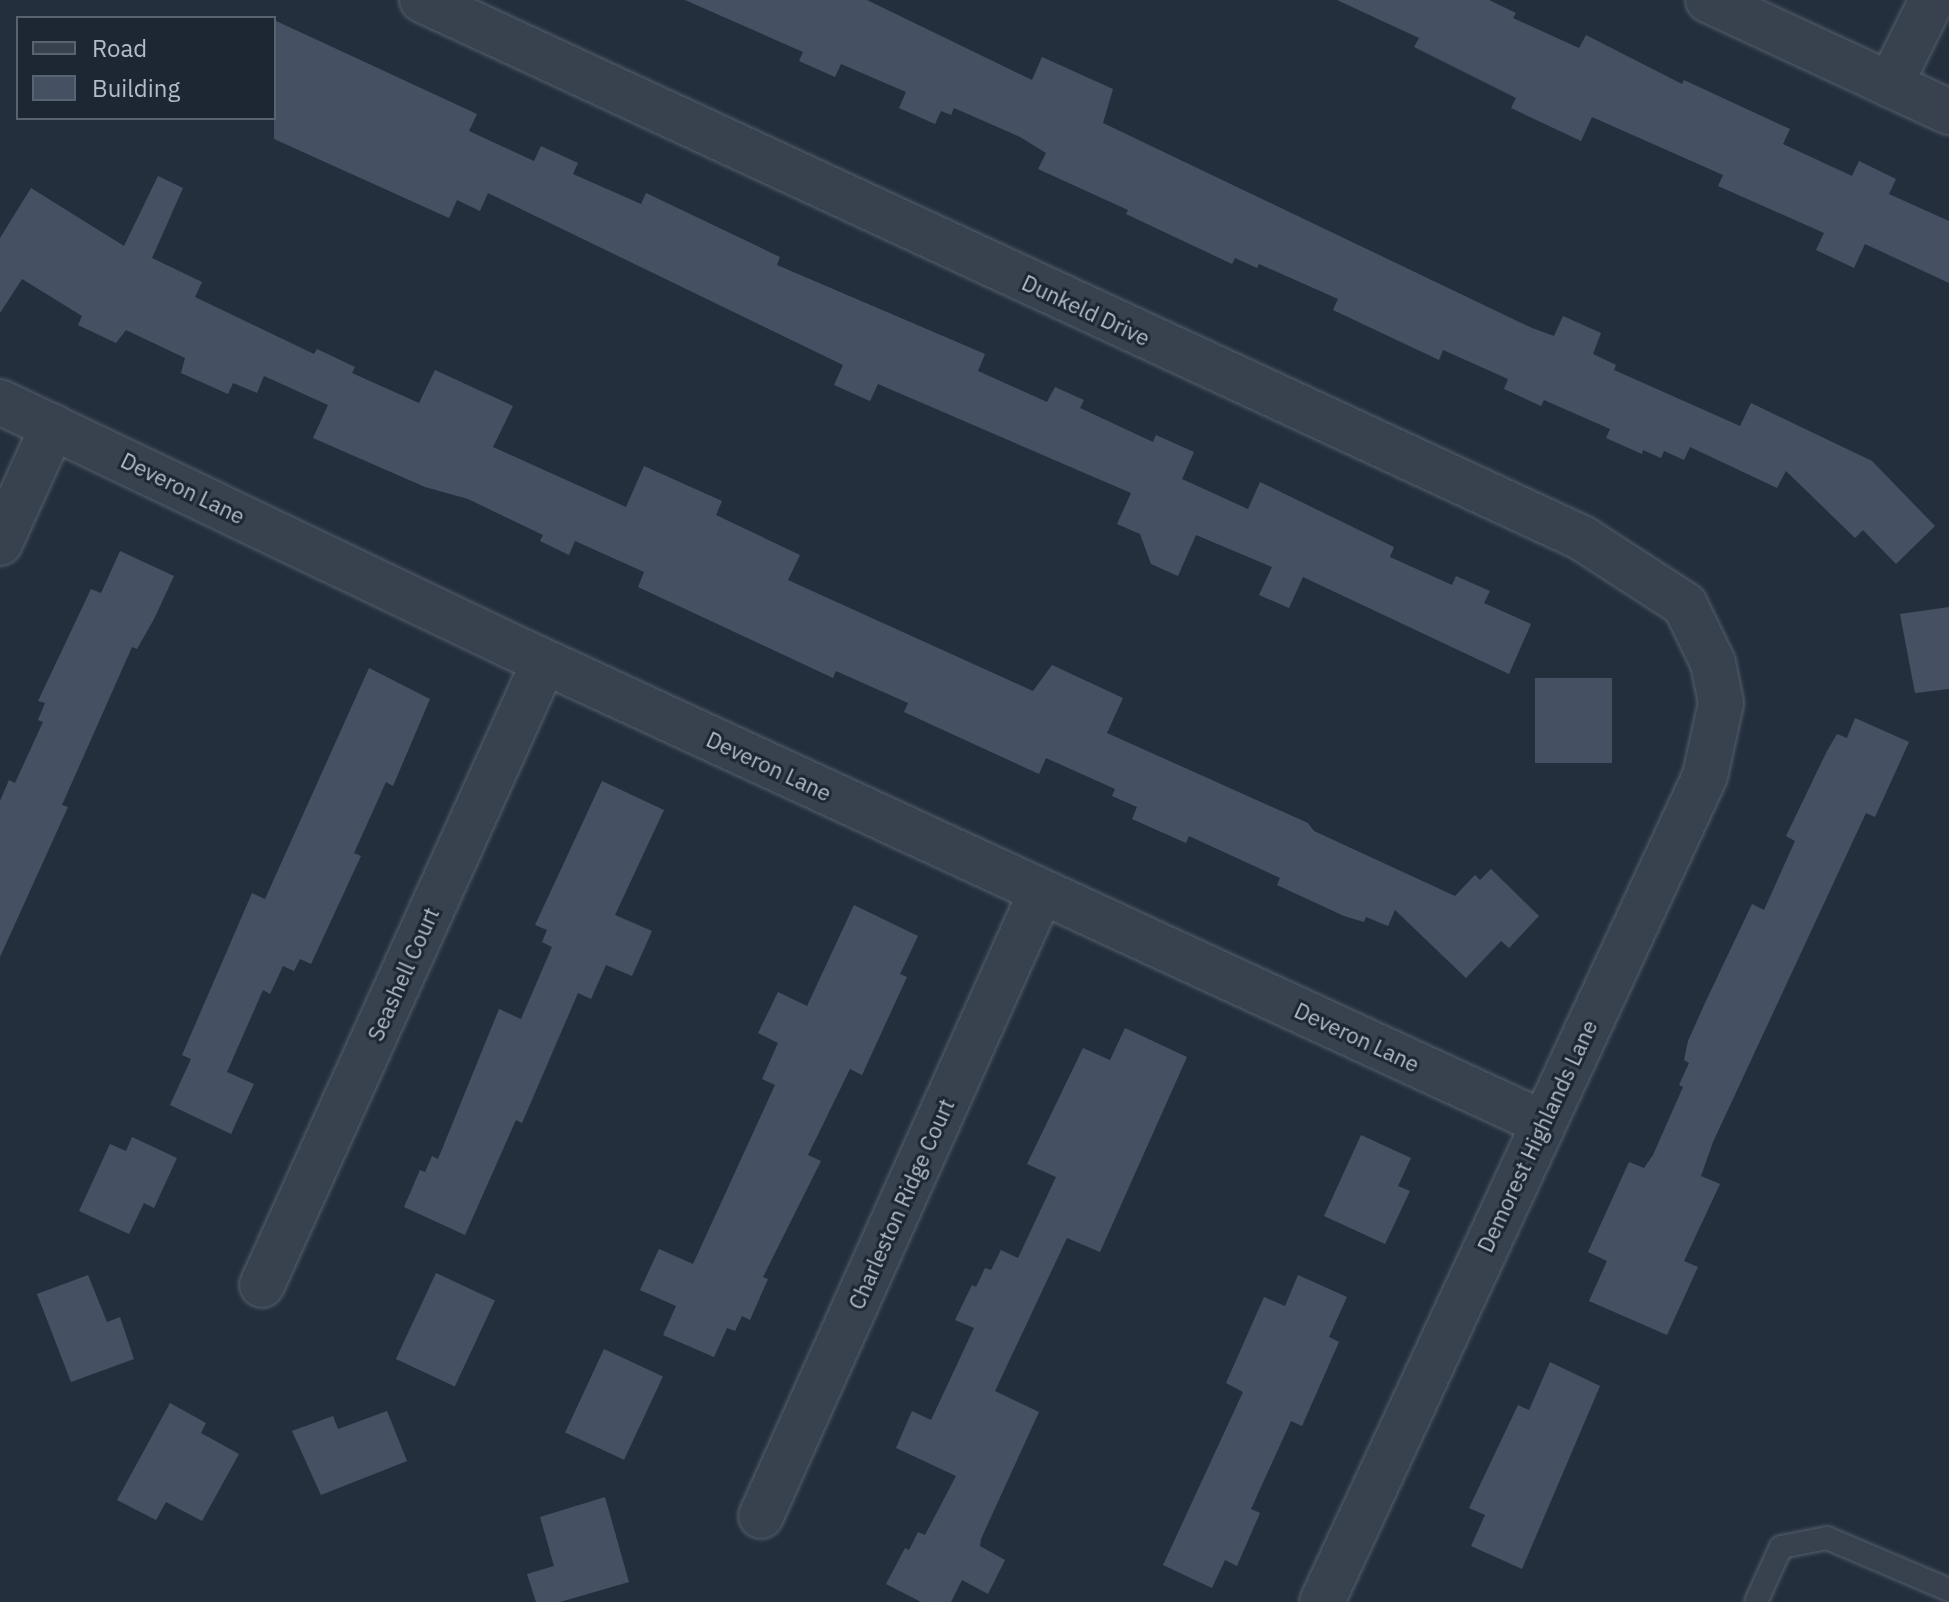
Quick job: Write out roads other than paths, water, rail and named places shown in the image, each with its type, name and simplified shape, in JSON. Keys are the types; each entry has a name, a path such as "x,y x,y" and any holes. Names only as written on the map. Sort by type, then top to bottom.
{"street":[{"name":"Dunkeld Drive","path":"422,0 1582,538 1685,605 1713,663"},
{"path":"1708,0 1949,112"},
{"path":"1890,85 1932,0"},
{"name":"Deveron Lane","path":"0,402 544,662 1541,1122"},
{"path":"0,543 53,426"},
{"name":"Seashell Court","path":"262,1285 544,662"},
{"name":"Demorest Highlands Lane","path":"1322,1602 1541,1122 1705,776 1721,703 1713,663"},
{"name":"Charleston Ridge Court","path":"761,1516 1041,892"}],"lane":[{"path":"1756,1602 1781,1547 1827,1538 1949,1590"}]}
